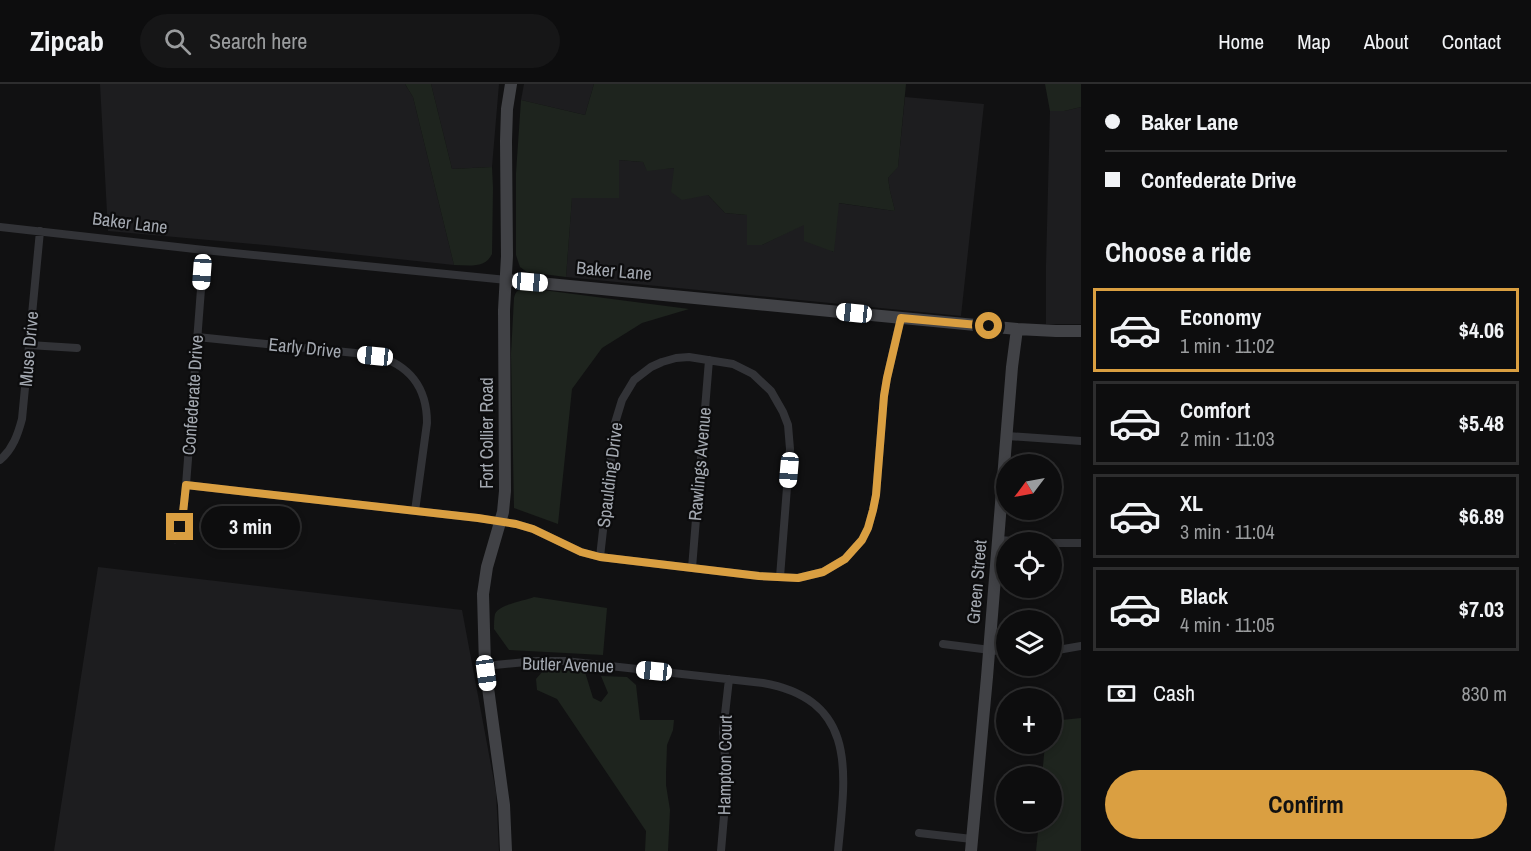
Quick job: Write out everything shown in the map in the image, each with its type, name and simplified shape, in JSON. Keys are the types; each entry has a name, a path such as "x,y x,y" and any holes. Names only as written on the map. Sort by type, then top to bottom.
{"street":[{"name":"Fort Collier Road","path":"506,851 504,805 485,666 482,613 487,567 500,522 506,474 504,310 507,280 506,141 507,109 511,84"},
{"name":"Baker Lane","path":"0,227 204,250 901,318 1017,329 1081,331"},
{"name":"Muse Drive","path":"0,460 9,450 22,419 40,231"},
{"name":"Confederate Drive","path":"175,538 183,513 186,485 204,250"},
{"path":"186,485 500,522 533,529 581,552 600,557 780,577 811,576 845,559 854,550 868,528 876,495 884,396 901,318"},
{"name":"Green Street","path":"999,532 1017,329"},
{"name":"Early Drive","path":"197,337 375,356 386,358 405,370 421,389 428,412 415,511"},
{"path":"29,345 77,348"},
{"name":"Spaulding Drive","path":"600,557 615,423 622,400 634,380 641,374 662,362 688,357 732,364 753,374 771,391 783,412 790,436 790,449 780,577"},
{"name":"Rawlings Avenue","path":"692,568 709,360"},
{"path":"1007,436 1081,441"},
{"path":"1062,543 1081,543"},
{"name":"Green Street","path":"919,833 972,845 996,564"},
{"path":"943,644 996,651"},
{"path":"1062,649 1081,646"},
{"name":"Butler Avenue","path":"485,666 537,661 565,662 729,679 792,690 816,705 832,726 840,746 843,765 838,851"},
{"name":"Hampton Court","path":"721,851 727,781 723,732 729,679"}],"shaded area":[{"path":"100,84 405,84 413,97 454,265 108,231"},
{"path":"405,84 431,84 452,169 492,167 492,254 481,264 454,265 413,97"},
{"path":"431,84 499,84 492,167 452,169"},
{"path":"524,84 594,84 585,115 521,100"},
{"path":"594,84 906,84 898,167 888,178 895,211 839,203 834,252 804,241 804,225 762,245 747,245 747,215 725,213 708,195 682,200 671,192 674,168 647,171 643,162 619,160 619,198 572,198 566,277 527,272 520,267 516,255 516,173 521,100 585,115"},
{"path":"1045,84 1081,84 1081,107 1050,111"},
{"path":"905,97 984,104 961,316 566,277 572,197 619,160 643,162 647,170 674,168 708,195 725,213 747,215 762,245 804,224 833,252 838,203 895,211 888,178 898,166"},
{"path":"1081,107 1081,324 1046,324 1050,111"},
{"path":"527,288 689,309 642,323 602,348 572,389 558,524 514,508 511,354 514,298 518,290"},
{"path":"98,567 462,610 496,792 499,851 54,851"},
{"path":"534,597 607,608 603,655 509,650 494,629 495,614 507,605"},
{"path":"554,669 585,672 593,698 601,702 608,693 601,676 627,677 636,685 640,720 674,720 667,745 666,785 670,810 668,851 645,851 646,831 557,699 537,690 536,679 542,672"},
{"path":"1081,718 1081,851 1036,851 1038,832 1062,832 1062,766 1043,766 1044,754 1062,754 1062,720"}],"route":[{"path":"180,527 186,485 516,524 547,535 581,552 600,557 759,576 798,578 811,576 845,559 862,540 868,528 876,495 884,396 901,318 989,326"}]}
